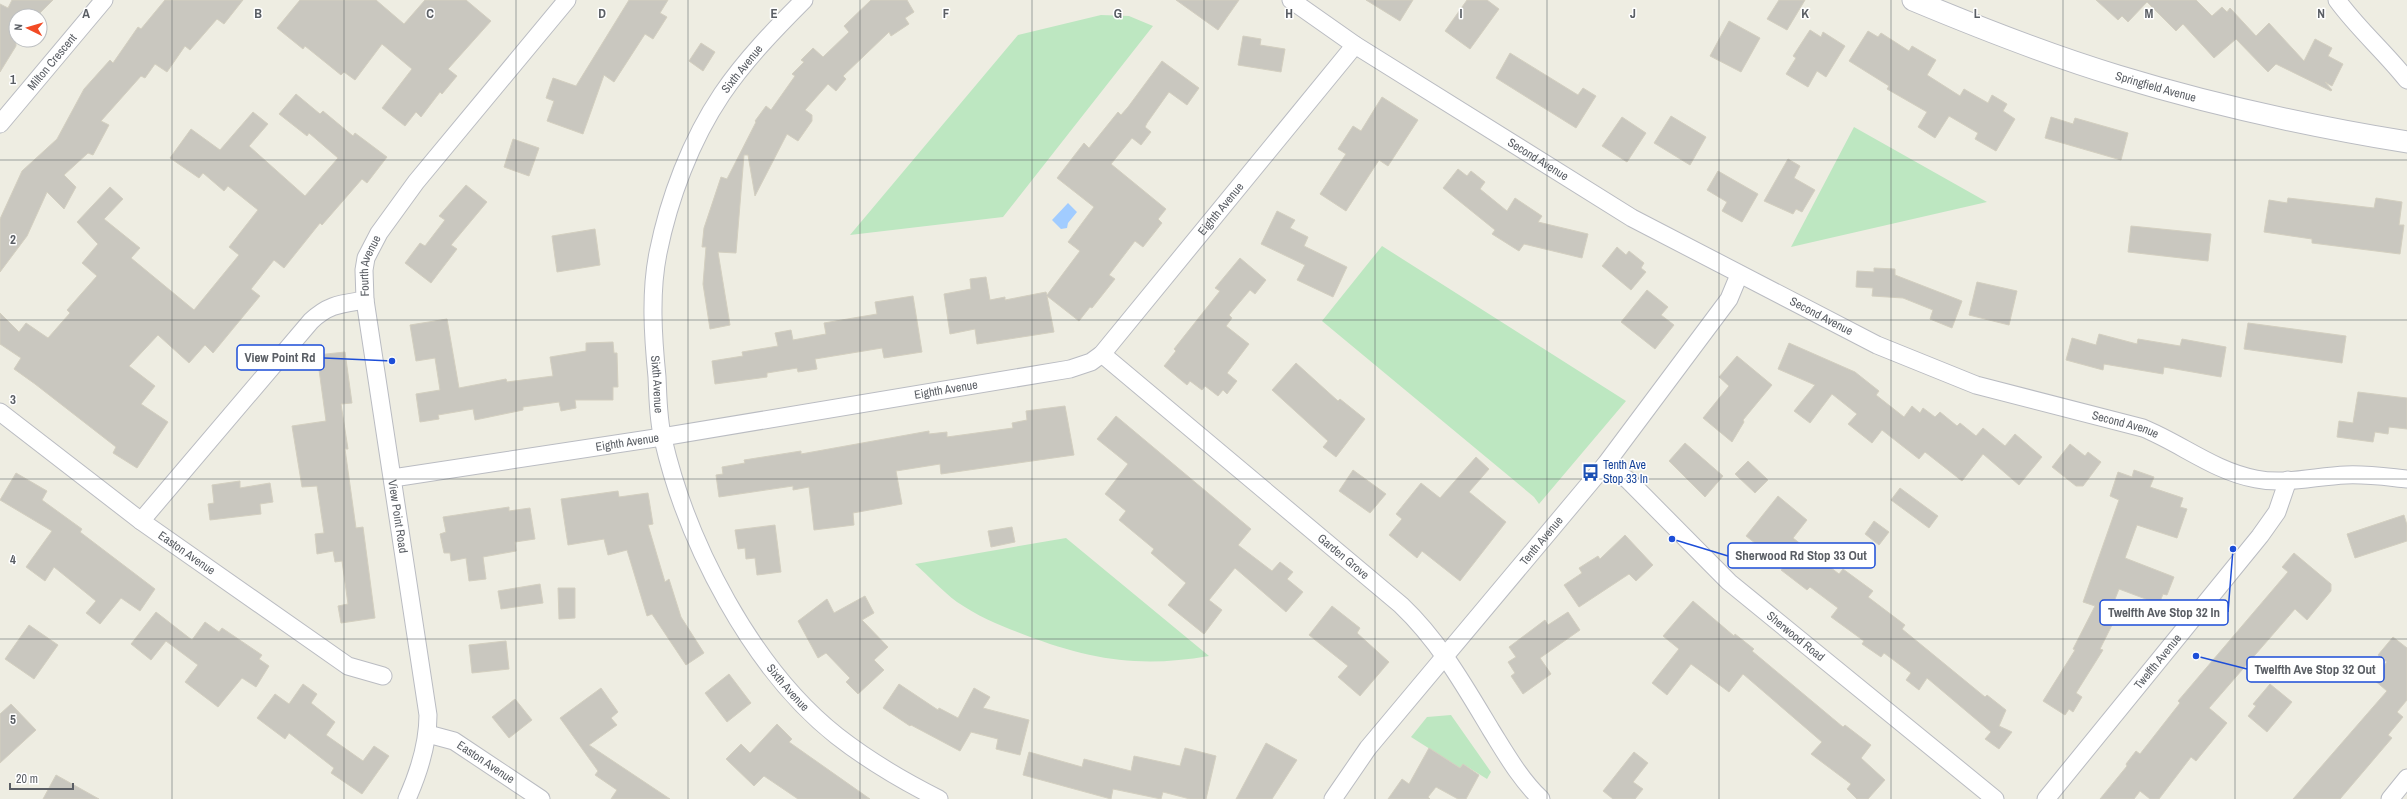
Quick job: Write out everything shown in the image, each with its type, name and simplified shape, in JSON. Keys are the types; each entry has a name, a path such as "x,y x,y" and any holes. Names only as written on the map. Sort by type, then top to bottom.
{"street":[{"name":"Milton Crescent","path":"0,124 104,0"},
{"name":"Fourth Avenue","path":"141,521 311,321 323,310 336,304 365,300 364,270 366,258 379,233 416,182 567,0"},
{"name":"Sixth Avenue","path":"804,0 748,60 722,94 683,168 658,254 654,299 654,348 662,437 675,484 697,544 717,584 748,634 776,673 806,707 835,735 882,768 939,799"},
{"name":"Second Avenue","path":"1291,0 1355,45 1632,218 1739,275 1877,345 1942,373 1976,385 2143,428 2161,436 2201,460 2239,475 2258,479 2288,480 2347,475 2407,479"},
{"name":"Springfield Avenue","path":"1913,0 2048,53 2185,96 2298,123 2407,142"},
{"path":"2337,0 2349,17 2387,54 2407,80"},
{"name":"Eighth Avenue","path":"393,478 662,437 1070,369 1091,362 1102,354 1355,45"},
{"name":"Tenth Avenue","path":"1333,799 1368,748 1605,464 1729,299 1739,275"},
{"name":"View Point Road","path":"365,300 427,696 428,734 417,776 407,799"},
{"name":"Garden Grove","path":"1102,354 1401,605 1423,626 1446,655 1511,762 1541,799"},
{"name":"Easton Avenue","path":"0,412 141,521 348,666 383,676"},
{"name":"Sherwood Road","path":"1605,464 1628,480 1729,582 1995,799"},
{"name":"Twelfth Avenue","path":"2046,799 2260,536 2277,512 2288,480"},
{"name":"Easton Avenue","path":"428,734 454,741 541,799"},
{"path":"2390,799 2407,778"}],"green space":[{"path":"1101,15 1129,16 1153,26 1003,217 850,235 1018,35"},
{"path":"1854,127 1987,202 1791,247"},
{"path":"1382,246 1626,401 1539,504 1534,497 1322,321"},
{"path":"1066,538 1209,656 1184,660 1138,661 1094,656 1049,644 999,625 965,607 946,593 915,564"},
{"path":"1451,715 1491,772 1487,779 1463,764 1460,768 1411,737 1427,717"}],"water":[{"path":"1068,203 1077,212 1068,223 1067,228 1061,229 1052,220"}],"building":[{"path":"12,0 53,0 45,8 8,8"},
{"path":"165,0 243,0 224,24 217,19 190,50 185,46 167,72 155,64 145,78 141,76 101,121 109,125 93,155 88,153 64,175 76,187 64,209 47,192 27,236 0,272 0,219 22,171 57,139 84,89 110,60 113,63 138,27 141,29"},
{"path":"300,0 376,0 404,24 425,0 466,0 491,21 448,69 457,76 442,94 440,92 421,117 416,112 405,126 382,108 412,69 382,44 355,80 344,72 341,75 305,46 303,49 277,28"},
{"path":"629,0 668,0 660,13 667,17 653,39 645,34 614,82 604,75 583,134 547,121 554,101 546,98 553,78 576,86"},
{"path":"871,0 907,0 914,12 905,18 909,24 891,36 889,32 843,76 846,79 836,91 828,84 805,110 812,115 812,121 798,141 787,134 755,196 748,155 744,155 736,253 718,252 730,325 710,329 703,284 706,247 702,247 704,228 721,177 727,179 756,122 755,121 766,106 771,110 795,76 792,74 804,62 801,60 813,48 823,57 849,32 844,26"},
{"path":"1176,0 1239,0 1218,30"},
{"path":"1366,0 1413,0 1400,21"},
{"path":"1467,0 1487,0 1499,9 1470,49 1445,31"},
{"path":"1779,0 1805,0 1787,30 1767,19"},
{"path":"2096,0 2196,0 2212,16 2222,7 2227,12 2230,8 2256,36 2269,23 2304,61 2315,39 2332,48 2328,56 2343,64 2332,86 2325,82 2332,90 2331,91 2276,64 2268,72 2236,39 2214,58 2183,24 2176,31 2147,2 2128,22 2122,16 2118,20"},
{"path":"0,4 8,8 8,48 15,48 0,72"},
{"path":"1729,21 1760,38 1741,72 1710,56"},
{"path":"1810,30 1821,37 1823,32 1845,46 1826,77 1817,71 1808,87 1786,74 1796,58 1793,56"},
{"path":"1868,31 1878,37 1881,33 1909,51 1912,46 1936,60 1927,75 1960,96 1964,89 1988,103 1992,95 2007,104 2003,111 2015,119 1996,151 1975,139 1978,133 1949,116 1935,138 1918,127 1927,112 1887,89 1889,86 1849,61"},
{"path":"1243,36 1261,39 1260,45 1285,49 1281,72 1238,65"},
{"path":"701,43 715,52 703,71 689,61"},
{"path":"1510,53 1578,95 1583,88 1596,96 1576,128 1496,78"},
{"path":"1162,61 1199,88 1187,105 1169,92 1147,123 1145,127 1151,132 1141,145 1132,138 1111,164 1166,209 1158,219 1162,223 1143,247 1135,241 1109,275 1115,279 1092,308 1090,307 1079,321 1047,296 1054,332 977,344 975,329 950,334 944,294 971,289 970,279 986,277 990,300 1005,297 1005,300 1046,292 1047,295 1080,251 1068,242 1094,207 1057,178 1084,143 1089,148 1118,112 1121,115"},
{"path":"296,94 320,114 323,111 353,136 355,133 387,157 367,183 362,179 322,225 320,223 284,268 274,260 251,289 260,296 213,353 205,345 189,363 158,335 129,366 155,386 141,404 168,422 137,468 113,453 116,447 14,369 21,358 0,344 0,313 19,332 26,323 48,338 70,313 67,310 97,276 82,263 98,244 77,222 110,187 123,199 104,219 140,248 131,258 194,310 239,255 229,247 258,210 228,186 224,191 203,173 199,178 170,158 191,129 220,150 253,112 268,124 249,146 305,196 338,158 309,133 307,136 279,114"},
{"path":"1382,97 1418,120 1388,166 1379,160 1346,211 1320,194 1346,154 1338,149 1353,126 1361,131"},
{"path":"1671,116 1706,137 1690,165 1654,143"},
{"path":"1622,117 1646,133 1627,162 1602,146"},
{"path":"2051,117 2073,124 2075,118 2128,133 2121,160 2045,138"},
{"path":"513,139 539,148 529,176 504,167"},
{"path":"1788,159 1800,166 1794,178 1815,190 1802,212 1796,209 1793,214 1764,201"},
{"path":"1458,169 1467,176 1471,171 1485,182 1480,189 1507,211 1515,198 1542,216 1538,222 1588,234 1582,258 1524,244 1519,251 1492,234 1495,230 1443,188"},
{"path":"1718,171 1758,194 1742,222 1722,211 1727,202 1707,190"},
{"path":"466,185 487,202 451,245 457,249 431,283 405,263 420,243 425,246 445,220 439,216"},
{"path":"2288,198 2374,208 2376,198 2402,202 2399,225 2404,225 2400,254 2312,243 2312,239 2264,232 2269,200 2287,203"},
{"path":"1277,211 1295,220 1290,228 1308,237 1304,246 1347,267 1333,297 1297,280 1305,265 1261,244"},
{"path":"2131,226 2211,234 2208,261 2128,252"},
{"path":"595,229 600,265 557,272 552,236"},
{"path":"1617,247 1626,255 1629,251 1644,263 1641,268 1646,272 1631,290 1602,266"},
{"path":"1240,258 1266,280 1255,294 1250,290 1229,315 1232,318 1226,326 1249,344 1227,373 1237,381 1227,394 1223,390 1218,396 1205,386 1202,390 1190,381 1187,385 1164,366 1176,351 1174,349 1220,291 1215,288"},
{"path":"1874,268 1895,269 1895,275 1962,301 1952,328 1930,319 1933,310 1903,298 1872,296 1873,288 1856,287 1857,271 1874,272"},
{"path":"1977,282 2017,291 2009,325 1969,315"},
{"path":"1647,290 1668,307 1661,315 1674,325 1655,349 1621,322"},
{"path":"913,296 922,352 884,358 882,348 815,359 817,369 798,372 797,368 767,373 767,377 715,384 712,361 743,356 742,352 778,346 775,333 791,330 793,340 826,334 824,323 877,314 875,302"},
{"path":"447,319 459,388 506,379 507,382 553,376 550,357 586,351 586,343 613,342 614,353 617,353 618,387 613,387 613,400 575,400 576,408 561,411 559,402 523,407 523,410 475,420 473,409 438,415 439,419 420,422 416,394 440,390 435,358 416,361 410,325"},
{"path":"2248,323 2346,336 2342,363 2244,349"},
{"path":"2099,334 2137,344 2138,339 2180,346 2182,339 2226,347 2221,377 2164,367 2163,374 2104,364 2103,370 2066,360 2072,338 2096,345"},
{"path":"1789,343 1855,372 1879,391 1876,395 1904,417 1912,406 1920,413 1923,408 1935,417 1940,412 1957,426 1960,423 1976,436 1983,428 2005,446 2015,434 2042,457 2019,485 1983,454 1962,481 1925,452 1919,459 1882,430 1872,443 1848,424 1857,414 1832,394 1810,423 1794,411 1815,385 1778,369"},
{"path":"345,352 352,403 341,404 348,449 345,449 356,528 363,527 375,618 341,623 338,606 348,604 342,561 335,562 333,551 317,554 315,534 324,533 317,486 302,487 292,426 326,421 317,355"},
{"path":"1737,356 1772,385 1743,420 1744,422 1732,442 1703,418 1729,386 1719,377"},
{"path":"1296,363 1338,401 1340,399 1365,419 1336,457 1323,447 1328,441 1272,390"},
{"path":"2358,392 2407,398 2407,429 2389,427 2388,434 2375,432 2373,442 2337,437 2339,421 2353,423"},
{"path":"1065,406 1074,455 941,474 940,464 896,471 902,504 853,513 854,525 814,530 809,487 793,490 793,486 719,497 716,475 723,474 722,467 745,463 744,460 801,451 801,454 929,431 929,434 947,432 947,437 1013,428 1012,423 1027,420 1026,411"},
{"path":"1116,416 1251,529 1238,545 1272,571 1280,562 1293,572 1287,579 1303,592 1286,612 1235,568 1209,600 1222,610 1204,634 1168,605 1186,583 1151,553 1154,549 1119,520 1126,511 1105,494 1128,464 1097,439"},
{"path":"1685,443 1723,476 1705,497 1669,461"},
{"path":"2070,444 2085,456 2088,452 2101,462 2083,486 2076,486 2052,467"},
{"path":"1476,457 1489,469 1469,492 1506,522 1460,581 1422,551 1417,558 1389,535 1402,519 1396,514 1421,483 1440,498"},
{"path":"1748,461 1768,480 1755,493 1735,474"},
{"path":"1353,470 1386,494 1370,513 1339,491"},
{"path":"2134,470 2154,477 2150,487 2183,498 2180,507 2187,509 2177,538 2137,525 2125,558 2174,577 2167,595 2163,594 2159,604 2119,589 2106,622 2112,625 2100,649 2103,650 2076,693 2082,697 2073,712 2069,709 2065,715 2043,701 2075,650 2073,649 2095,606 2083,602 2119,500 2110,496 2118,472 2132,477"},
{"path":"16,473 47,491 42,500 82,529 80,532 155,589 140,611 121,598 100,624 86,613 96,601 54,567 45,581 26,567 52,531 0,500"},
{"path":"240,481 240,488 270,483 273,502 260,504 261,514 210,520 208,504 214,503 212,485"},
{"path":"1900,488 1938,516 1929,528 1891,500"},
{"path":"618,491 619,497 648,493 653,524 648,525 665,582 669,579 681,617 704,653 686,665 652,614 647,616 627,550 608,555 604,539 568,545 561,499"},
{"path":"1778,496 1807,520 1793,538 1839,574 1843,569 1873,591 1868,597 1905,625 1902,629 1985,697 1987,695 2006,710 1999,726 2012,732 1999,749 1985,739 1991,732 1927,678 1919,690 1906,680 1911,673 1884,653 1881,657 1862,644 1864,641 1831,617 1838,608 1810,587 1807,590 1781,570 1784,566 1746,536"},
{"path":"509,507 509,511 530,508 535,539 515,542 516,551 483,557 486,579 469,581 466,558 451,561 450,553 444,553 440,534 446,532 443,517"},
{"path":"2404,515 2407,525 2407,541 2355,558 2347,534"},
{"path":"1874,521 1889,532 1879,545 1865,534"},
{"path":"775,525 781,572 757,575 755,558 746,559 745,548 738,549 735,530"},
{"path":"1012,527 1015,542 991,547 988,531"},
{"path":"1625,535 1653,565 1636,581 1629,574 1579,607 1564,585 1582,573 1579,568 1598,556 1600,559"},
{"path":"2294,553 2331,584 2331,591 2307,620 2295,609 2209,708 2227,723 2196,761 2191,757 2159,799 2150,799 2140,791 2134,799 2100,799 2127,766 2126,764 2136,751 2140,754 2180,703 2178,701 2288,572 2282,567"},
{"path":"540,584 543,603 501,609 498,591"},
{"path":"558,588 575,588 575,618 559,619"},
{"path":"865,596 874,613 862,620 888,647 874,660 884,670 858,694 846,682 850,678 826,653 818,658 798,621 827,599 834,613"},
{"path":"1693,601 1734,636 1735,634 1754,649 1752,651 1843,727 1845,725 1871,745 1861,758 1885,780 1868,799 1857,799 1847,789 1851,784 1811,754 1822,742 1743,674 1729,692 1691,664 1667,695 1652,683 1679,649 1663,636"},
{"path":"1332,606 1360,628 1357,633 1389,662 1360,696 1338,677 1348,666 1309,635"},
{"path":"156,612 192,640 205,622 219,632 222,628 262,655 259,659 269,666 256,687 242,678 218,707 185,682 198,665 166,641 151,660 131,644"},
{"path":"1568,612 1580,630 1540,658 1551,674 1523,694 1511,676 1515,673 1508,662 1516,657 1509,647 1545,620 1548,625"},
{"path":"29,625 58,645 34,679 5,659"},
{"path":"2393,637 2407,648 2407,700 2397,712 2403,717 2388,735 2392,738 2340,799 2293,799 2387,691 2373,679 2387,662 2378,655"},
{"path":"506,641 509,669 472,673 469,645"},
{"path":"729,674 751,703 727,722 705,693"},
{"path":"303,684 317,694 311,703 335,722 326,735 363,761 374,746 389,756 362,794 331,773 334,768 289,733 285,739 257,718 275,694 289,704"},
{"path":"899,684 938,710 939,708 958,718 974,688 990,697 983,708 1029,720 1020,755 996,749 998,739 971,732 960,751 911,725 910,726 883,708"},
{"path":"2270,684 2292,702 2267,732 2248,716 2256,706 2253,704"},
{"path":"601,688 618,712 611,718 617,725 589,745 670,799 611,799 617,790 595,775 598,771 560,718"},
{"path":"515,699 532,720 509,738 492,717"},
{"path":"11,704 36,730 0,763 0,714"},
{"path":"777,724 792,739 789,742 870,799 798,799 764,776 754,786 726,759 741,744 750,753"},
{"path":"1266,743 1297,760 1272,799 1236,799"},
{"path":"1185,748 1216,756 1206,799 1190,799 1163,792 1161,799 1113,789 1111,799 1023,775 1029,752 1082,767 1084,759 1131,771 1134,756 1180,766"},
{"path":"1429,748 1460,768 1463,764 1479,775 1466,799 1458,799 1436,787 1428,797 1430,799 1388,799 1402,779 1409,784"},
{"path":"1634,752 1648,763 1633,782 1643,789 1635,799 1613,799 1603,791"},
{"path":"56,775 99,799 43,799"}],"place":[{"name":"View Point Rd","path":"392,361"},
{"name":"Tenth Ave Stop 33 In","path":"1590,472"},
{"name":"Sherwood Rd Stop 33 Out","path":"1672,539"},
{"name":"Twelfth Ave Stop 32 In","path":"2233,549"},
{"name":"Twelfth Ave Stop 32 Out","path":"2196,656"}]}
